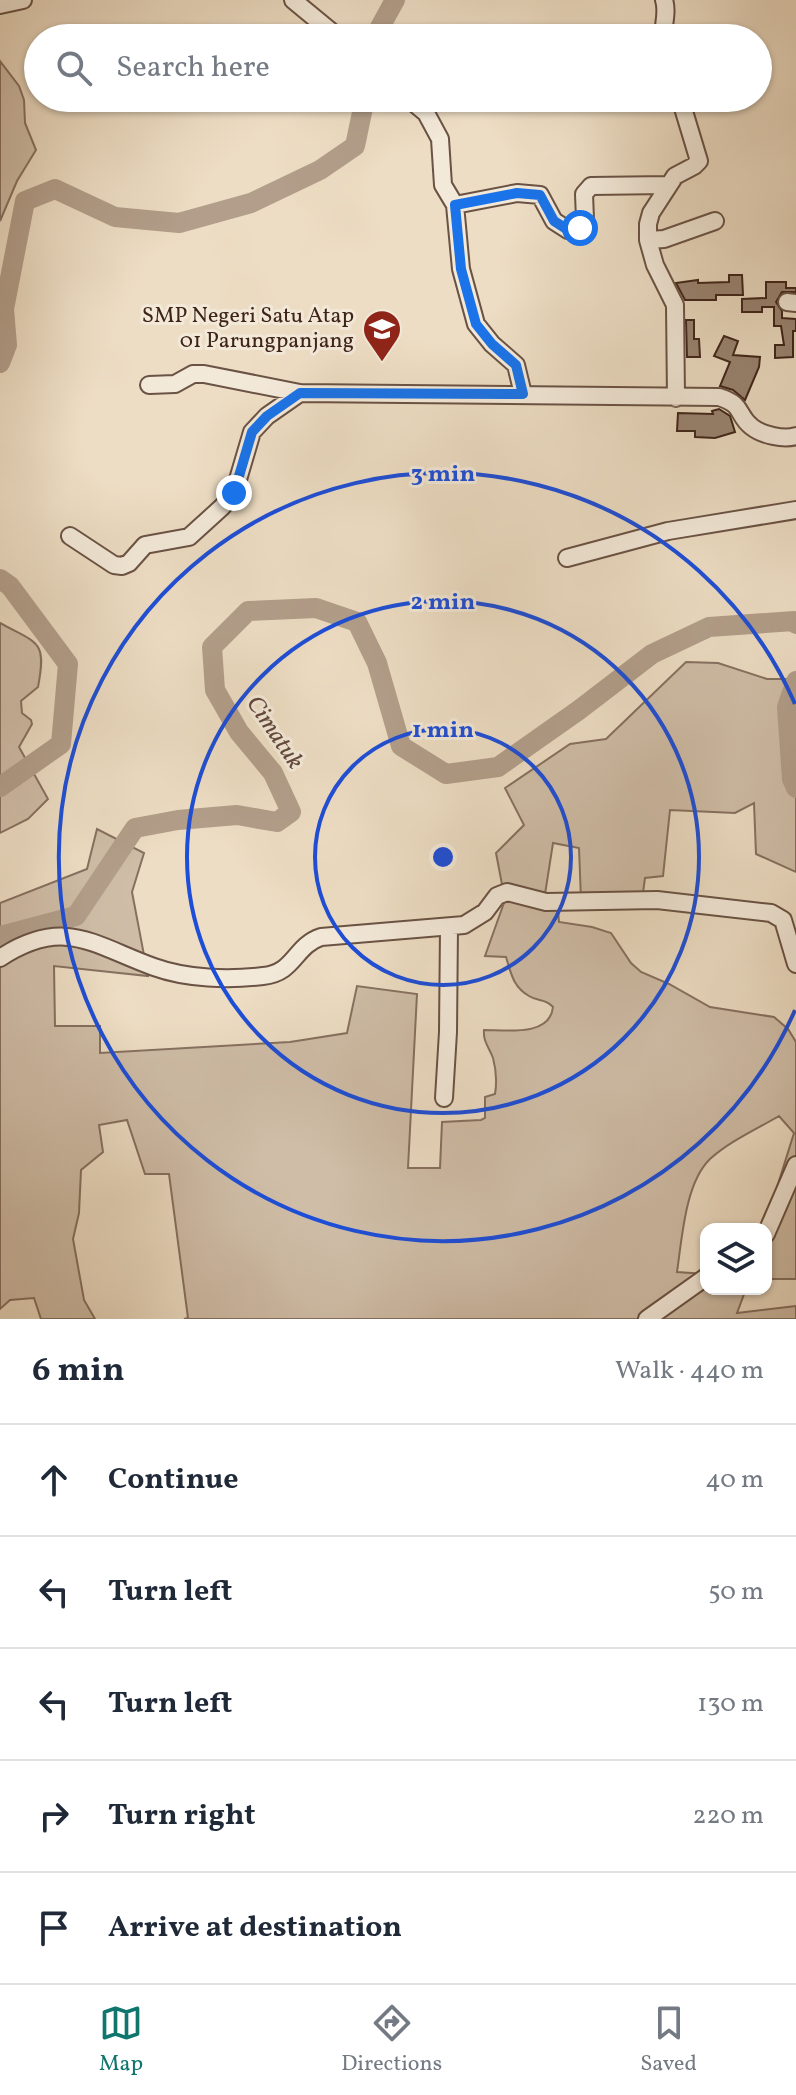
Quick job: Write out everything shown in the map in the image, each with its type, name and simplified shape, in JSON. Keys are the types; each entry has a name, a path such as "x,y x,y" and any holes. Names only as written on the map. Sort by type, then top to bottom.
{"street":[{"path":"0,5 23,0"},
{"path":"293,0 322,24"},
{"path":"662,24 666,10 664,0"},
{"path":"425,112 440,139 443,185 455,205 461,269 476,324 492,344 516,365 523,394"},
{"path":"676,398 675,305 661,281 648,240 651,213 667,185 699,161 684,112"},
{"path":"455,205 517,193 540,195 554,221 568,230 580,228 585,219 584,194 591,186 667,185"},
{"path":"648,240 664,239 715,221"},
{"path":"149,385 175,384 193,374 204,374 300,393 719,397 735,402 751,427 771,435 796,436"},
{"path":"70,536 114,565 122,566 129,563 145,545 189,537 234,493 252,432 267,416 300,393"},
{"path":"567,558 668,531 796,510"},
{"path":"0,958 28,942 70,937 94,941 155,968 181,974 264,976 290,966 309,941 321,937 449,928 476,919 497,896 507,892 546,902 657,900 777,915 783,920 796,964"},
{"path":"444,1098 449,928"},
{"path":"771,1223 796,1165"},
{"path":"647,1319 700,1281"}],"shaded area":[{"path":"0,61 19,86 24,100 25,123 36,150 17,181 0,221"},
{"path":"0,623 31,640 40,652 38,687 21,701 22,713 32,724 19,747 48,799 28,819 0,833"},
{"path":"686,662 718,663 767,679 796,679 796,872 756,854 754,803 735,813 670,810 663,876 645,878 642,900 581,899 579,848 553,843 543,907 558,910 559,922 611,933 631,963 641,972 710,1007 774,1017 788,1029 796,1042 796,1279 772,1279 772,1223 766,1223 794,1133 779,1116 726,1147 702,1169 686,1212 677,1272 700,1274 700,1295 744,1295 737,1313 796,1306 796,1319 184,1319 188,1318 169,1174 145,1174 127,1120 99,1125 103,1152 81,1170 79,1213 73,1239 84,1300 95,1319 41,1319 34,1298 10,1300 0,1309 0,903 87,869 97,829 144,853 132,892 148,976 54,966 55,1026 100,1026 100,1053 290,1042 347,1033 357,986 417,994 408,1168 440,1168 442,1122 485,1118 485,1097 495,1094 495,1067 484,1030 515,1031 536,1027 550,1017 553,1007 519,988 506,957 485,956 505,900 496,853 524,825 505,788 570,744 606,739"}],"building":[{"path":"729,275 742,275 743,295 716,295 716,300 685,300 676,283 698,280 698,283 729,282"},
{"path":"766,282 786,282 786,288 796,288 796,292 782,292 776,302 782,311 782,318 796,319 793,357 775,358 775,345 784,345 781,326 774,326 774,307 762,307 762,312 742,312 742,299 766,298"},
{"path":"686,320 694,320 694,339 699,339 700,357 687,357"},
{"path":"724,336 738,341 733,355 760,357 745,400 733,390 720,386 730,362 714,356"},
{"path":"719,409 730,416 735,432 715,438 695,437 695,431 677,431 678,413 713,414 712,411"}],"waterway":[{"name":"Cimatuk","path":"382,24 395,0"},
{"name":"Cimatuk","path":"0,363 7,345 4,309 25,201 55,189 115,217 179,223 251,203 320,170 355,146 362,112"},
{"name":"Cimatuk","path":"0,579 10,586 68,664 61,744 0,787"},
{"name":"Cimatuk","path":"0,936 76,916 135,828 178,820 237,815 277,822 291,812 273,773 239,732 215,690 212,647 248,611 316,608 357,622 377,663 401,746 446,774 498,767 652,654 709,627 794,621 796,624"},
{"name":"Cimatuk","path":"796,681 787,707 792,779 796,788"}],"place":[{"name":"SMP Negeri Satu Atap 01 Parungpanjang","path":"382,363"}],"route":[{"path":"234,493 252,432 267,416 300,393 523,394 516,365 492,344 476,324 461,269 455,205 517,193 540,195 554,221 568,230 580,228"}]}
